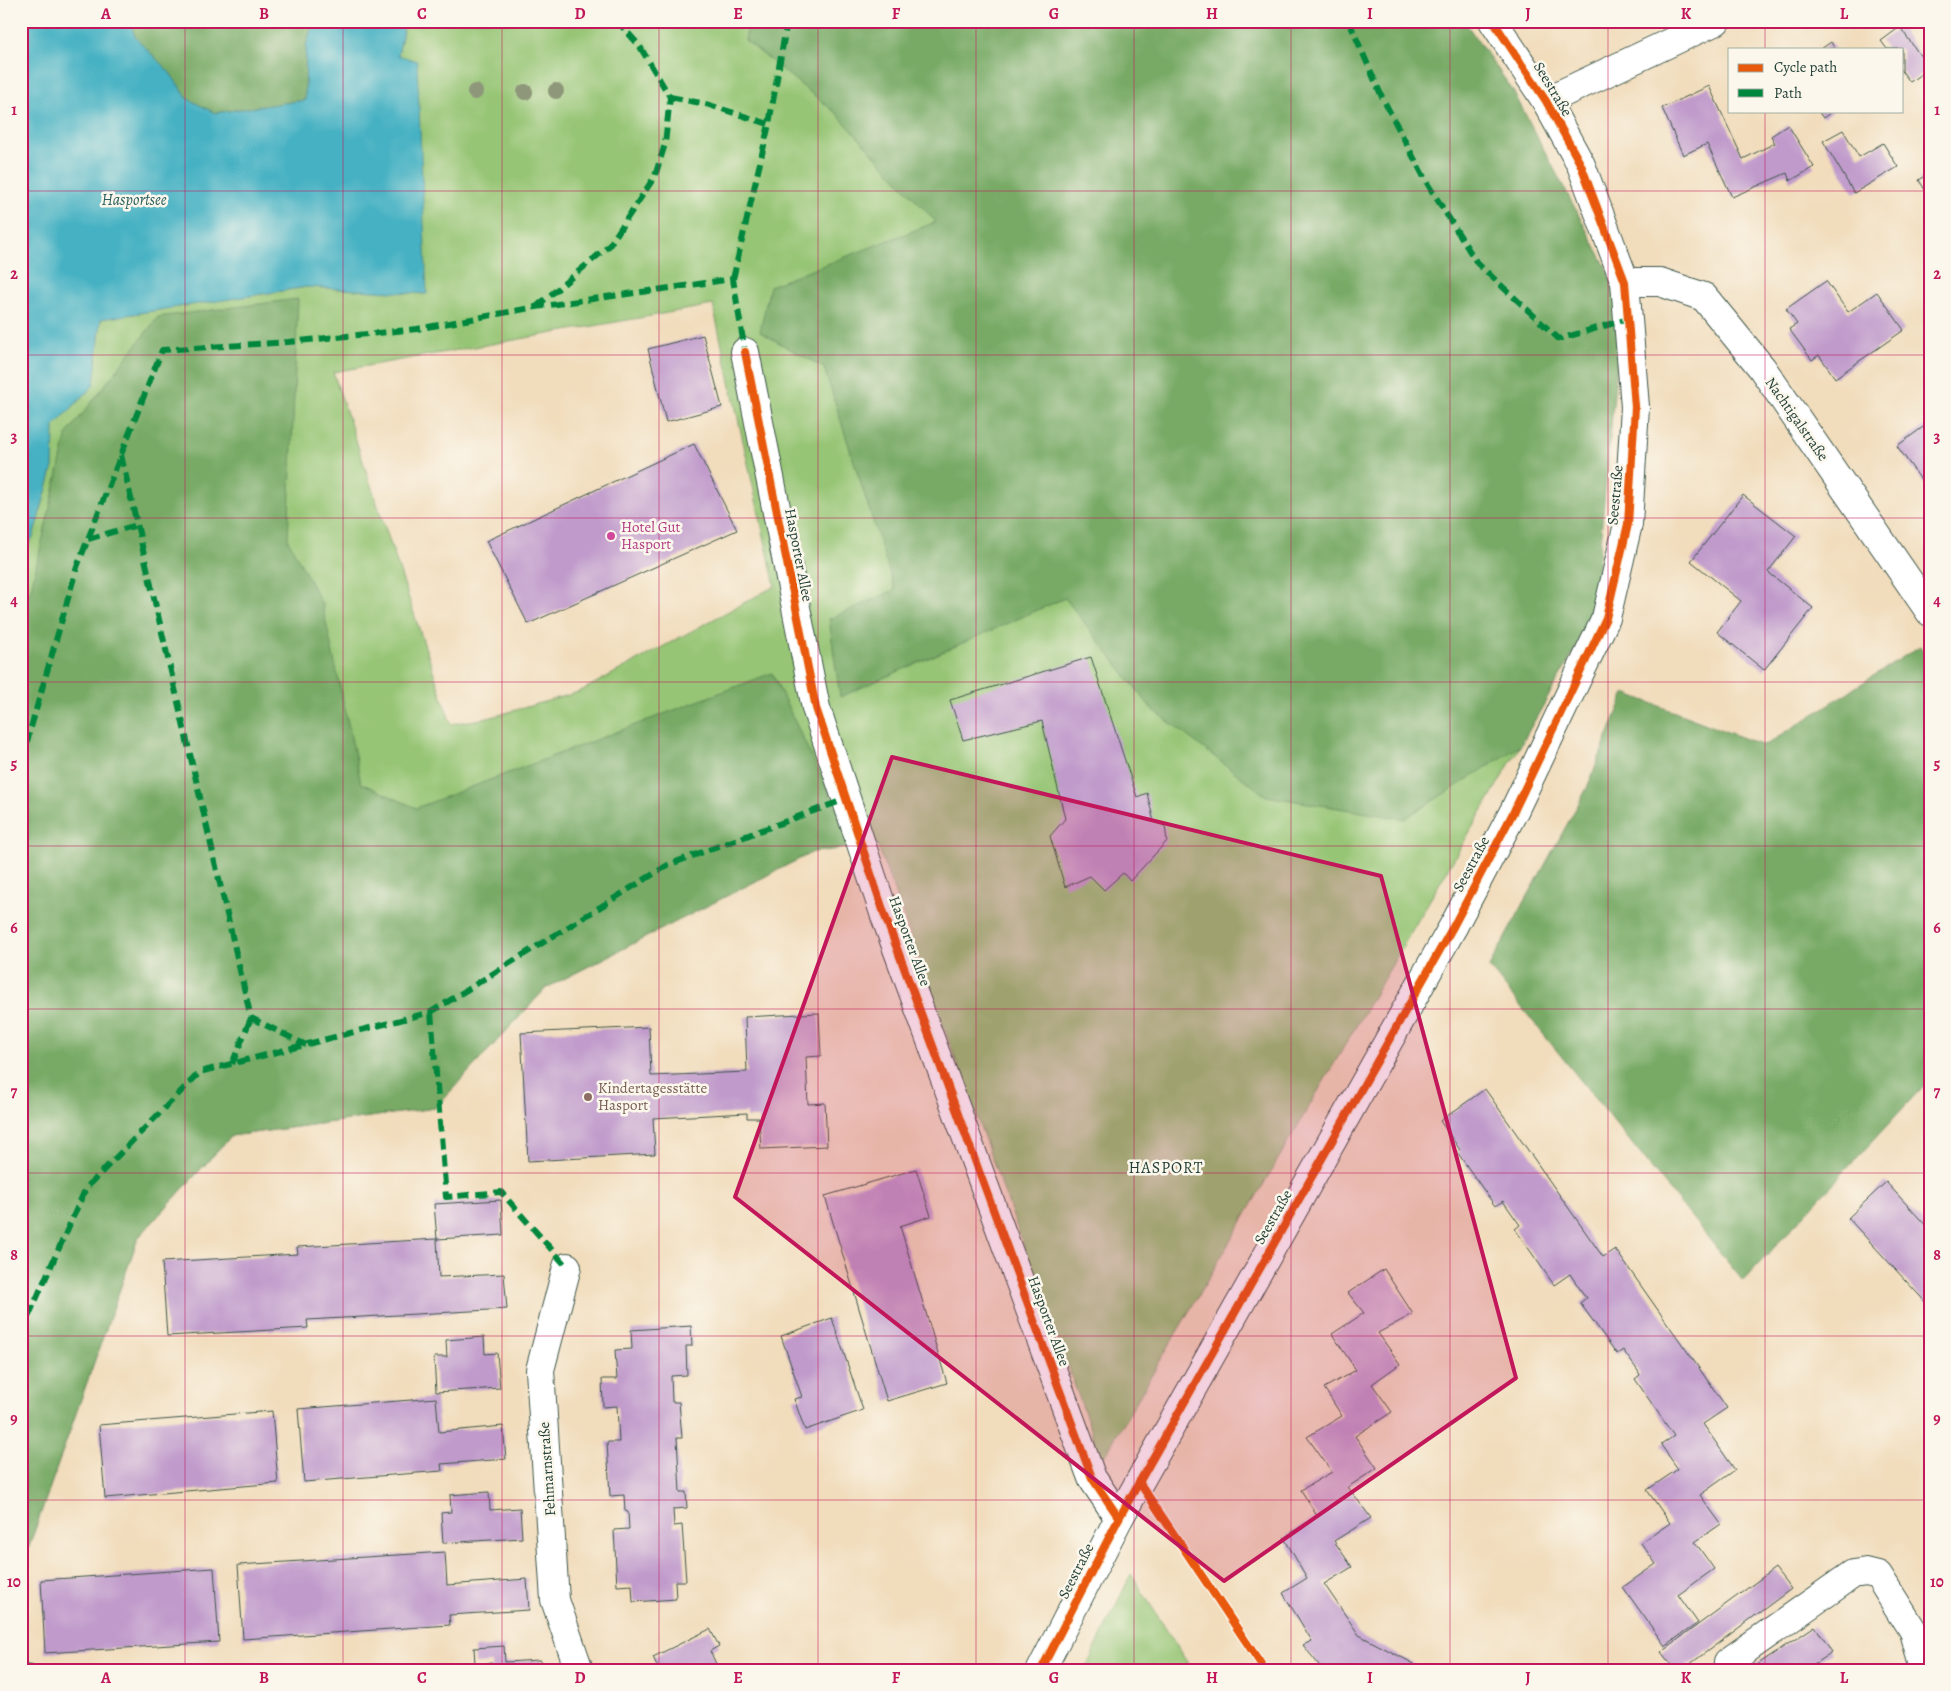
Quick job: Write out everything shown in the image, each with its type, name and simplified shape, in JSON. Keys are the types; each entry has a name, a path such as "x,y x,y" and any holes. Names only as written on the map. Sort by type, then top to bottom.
{"street":[{"name":"Seestraße","path":"1041,1670 1119,1518 1454,925 1514,811 1606,618 1628,524 1635,407 1625,282 1581,165 1546,100 1493,21"},
{"path":"1546,100 1716,21"},
{"name":"Nachtigalstraße","path":"1625,282 1660,282 1704,297 1762,368 1930,612"},
{"name":"Hasporter Allee","path":"745,352 816,708 885,916 1092,1478 1119,1518"},
{"name":"Fehmarnstraße","path":"567,1267 540,1370 555,1600 579,1670"},
{"path":"1728,1662 1852,1574 1866,1572 1878,1576 1912,1631 1923,1670"}],"highlighted area":[{"path":"892,757 1381,876 1516,1378 1224,1581 735,1197"}],"green space":[{"path":"130,21 308,21 312,27 306,46 305,100 215,113 188,99 170,73 134,37"},
{"path":"405,21 1464,21 1513,91 1593,618 1102,1460 877,844 813,852 546,988 435,1108 231,1136 138,1238 21,1569 21,556 33,537 53,467 54,426 94,385 101,319 307,287 426,294 424,251 398,55","holes":["713,305 775,586 579,692 488,718 451,724 333,372"]},
{"path":"749,21 1464,21 1513,91 1623,299 1593,618 1520,746 1404,819 1266,796 1152,709 1065,598 840,697 829,619 895,590 824,368 760,332 770,286 936,222 836,113 745,40"},
{"path":"298,299 288,540 322,604 361,783 416,808 772,673 854,847 813,852 546,988 435,1108 231,1136 138,1238 21,1569 21,604 31,589 67,434 158,317"},
{"path":"1920,646 1930,662 1930,1079 1743,1281 1489,967 1587,788 1625,693 1764,746"},
{"path":"1131,1574 1192,1670 1085,1670"},
{"path":"21,1660 68,1670 21,1670"}],"water":[{"name":"Hasportsee","path":"21,21 130,21 135,37 170,73 188,99 215,113 305,100 306,46 312,27 308,21 405,21 398,55 417,61 427,294 307,287 101,319 94,385 54,426 53,467 33,537 21,556"}],"building":[{"path":"1900,27 1929,68 1910,82 1904,74 1904,48 1886,48 1881,41"},
{"path":"1831,42 1834,48 1822,48"},
{"path":"1709,86 1743,159 1775,143 1771,136 1788,125 1814,167 1790,181 1787,173 1732,197 1707,144 1683,155 1662,108"},
{"path":"1819,112 1832,112 1823,118"},
{"path":"1843,130 1859,157 1883,143 1898,167 1854,193 1823,141"},
{"path":"1930,173 1930,198 1919,180"},
{"path":"1826,281 1848,312 1877,292 1904,330 1835,378 1819,355 1812,360 1789,329 1797,324 1786,309"},
{"path":"703,335 722,407 666,422 648,349"},
{"path":"1930,422 1930,480 1924,484 1897,446"},
{"name":"Hotel Gut Hasport","path":"694,444 737,530 528,624 486,541"},
{"path":"1743,495 1796,536 1768,572 1813,608 1764,670 1717,632 1741,601 1691,561"},
{"path":"1091,657 1137,797 1147,793 1154,822 1165,826 1167,841 1130,881 1123,873 1104,890 1090,876 1065,887 1050,836 1065,819 1042,721 963,740 950,700"},
{"path":"819,1013 821,1056 806,1057 808,1104 825,1103 827,1146 761,1149 759,1118 747,1118 747,1113 653,1118 655,1154 528,1161 521,1033 649,1027 651,1076 747,1072 745,1017"},
{"path":"1485,1089 1603,1257 1615,1249 1727,1408 1703,1424 1735,1470 1700,1495 1721,1524 1695,1542 1714,1569 1678,1595 1698,1623 1665,1646 1623,1587 1656,1564 1641,1543 1670,1523 1647,1490 1678,1469 1661,1445 1674,1436 1635,1379 1640,1375 1638,1371 1623,1350 1617,1354 1580,1303 1586,1298 1570,1274 1554,1285 1515,1229 1520,1225 1503,1201 1495,1206 1457,1152 1460,1150 1440,1121"},
{"path":"916,1169 931,1216 900,1226 947,1383 887,1401 825,1196"},
{"path":"1886,1182 1930,1230 1930,1307 1848,1218"},
{"path":"501,1200 503,1235 437,1239 434,1204"},
{"path":"437,1239 439,1277 504,1274 507,1309 307,1320 308,1328 167,1336 162,1262 298,1254 297,1247"},
{"path":"1384,1269 1413,1314 1378,1333 1400,1364 1372,1384 1392,1412 1355,1436 1377,1468 1348,1487 1371,1518 1334,1541 1352,1567 1324,1584 1359,1635 1426,1670 1323,1670 1303,1645 1312,1641 1283,1593 1307,1578 1284,1538 1317,1516 1301,1490 1332,1472 1307,1437 1342,1416 1324,1388 1356,1370 1332,1334 1364,1313 1348,1293"},
{"path":"832,1318 863,1410 805,1430 794,1399 802,1397 781,1336"},
{"path":"691,1326 692,1346 686,1346 687,1375 671,1376 672,1402 679,1402 682,1438 677,1438 680,1492 686,1492 687,1508 673,1509 674,1526 682,1525 686,1581 675,1581 676,1599 633,1602 632,1585 617,1586 614,1530 629,1529 628,1512 625,1511 624,1495 610,1496 607,1442 619,1442 617,1406 603,1407 602,1379 617,1379 615,1350 632,1349 631,1330"},
{"path":"484,1337 485,1354 497,1353 500,1388 436,1392 434,1357 447,1357 446,1340"},
{"path":"436,1398 439,1432 503,1426 506,1459 441,1464 442,1471 304,1482 298,1409"},
{"path":"272,1411 278,1483 105,1498 99,1425"},
{"path":"489,1492 490,1510 520,1508 522,1538 443,1543 441,1513 451,1512 450,1495"},
{"path":"445,1552 447,1585 527,1579 529,1610 449,1615 450,1625 243,1639 238,1565"},
{"path":"214,1568 219,1642 45,1653 41,1580"},
{"path":"1775,1568 1791,1589 1682,1670 1675,1670 1661,1652"},
{"path":"1815,1626 1832,1652 1805,1670 1749,1670"},
{"path":"710,1629 719,1646 710,1651 719,1670 659,1670 653,1657"},
{"path":"504,1646 505,1662 540,1660 541,1670 492,1670 492,1663 475,1664 474,1648"}],"marked path":[{"path":"536,307 609,246 655,176 665,144 670,97 639,45 617,21"},
{"path":"733,279 769,124 787,21"},
{"path":"1348,21 1382,97 1427,183 1477,263 1559,339 1628,319"},
{"path":"670,97 706,104 769,124"},
{"path":"21,762 77,567 162,350 288,342 417,329 536,307 733,279 745,352"},
{"path":"121,455 251,1018 306,1045"},
{"path":"88,539 137,525"},
{"path":"21,1333 86,1188 200,1072 431,1012 668,865 846,799"},
{"path":"431,1012 446,1197 501,1192 567,1267"},
{"path":"232,1064 251,1018"},
{"path":"21,1667 49,1670"}],"cycle path":[{"path":"1041,1670 1119,1518 1454,925 1514,811 1606,618 1628,524 1635,407 1625,282 1581,165 1546,101 1493,21"},
{"path":"745,352 816,708 885,916 1092,1478 1119,1518"},
{"path":"1139,1482 1265,1670"}],"place":[{"name":"Hotel Gut Hasport","path":"611,536"},
{"name":"Kindertagesstätte Hasport","path":"588,1097"}],"district":[{"name":"HASPORT","path":"1166,1167"}]}
